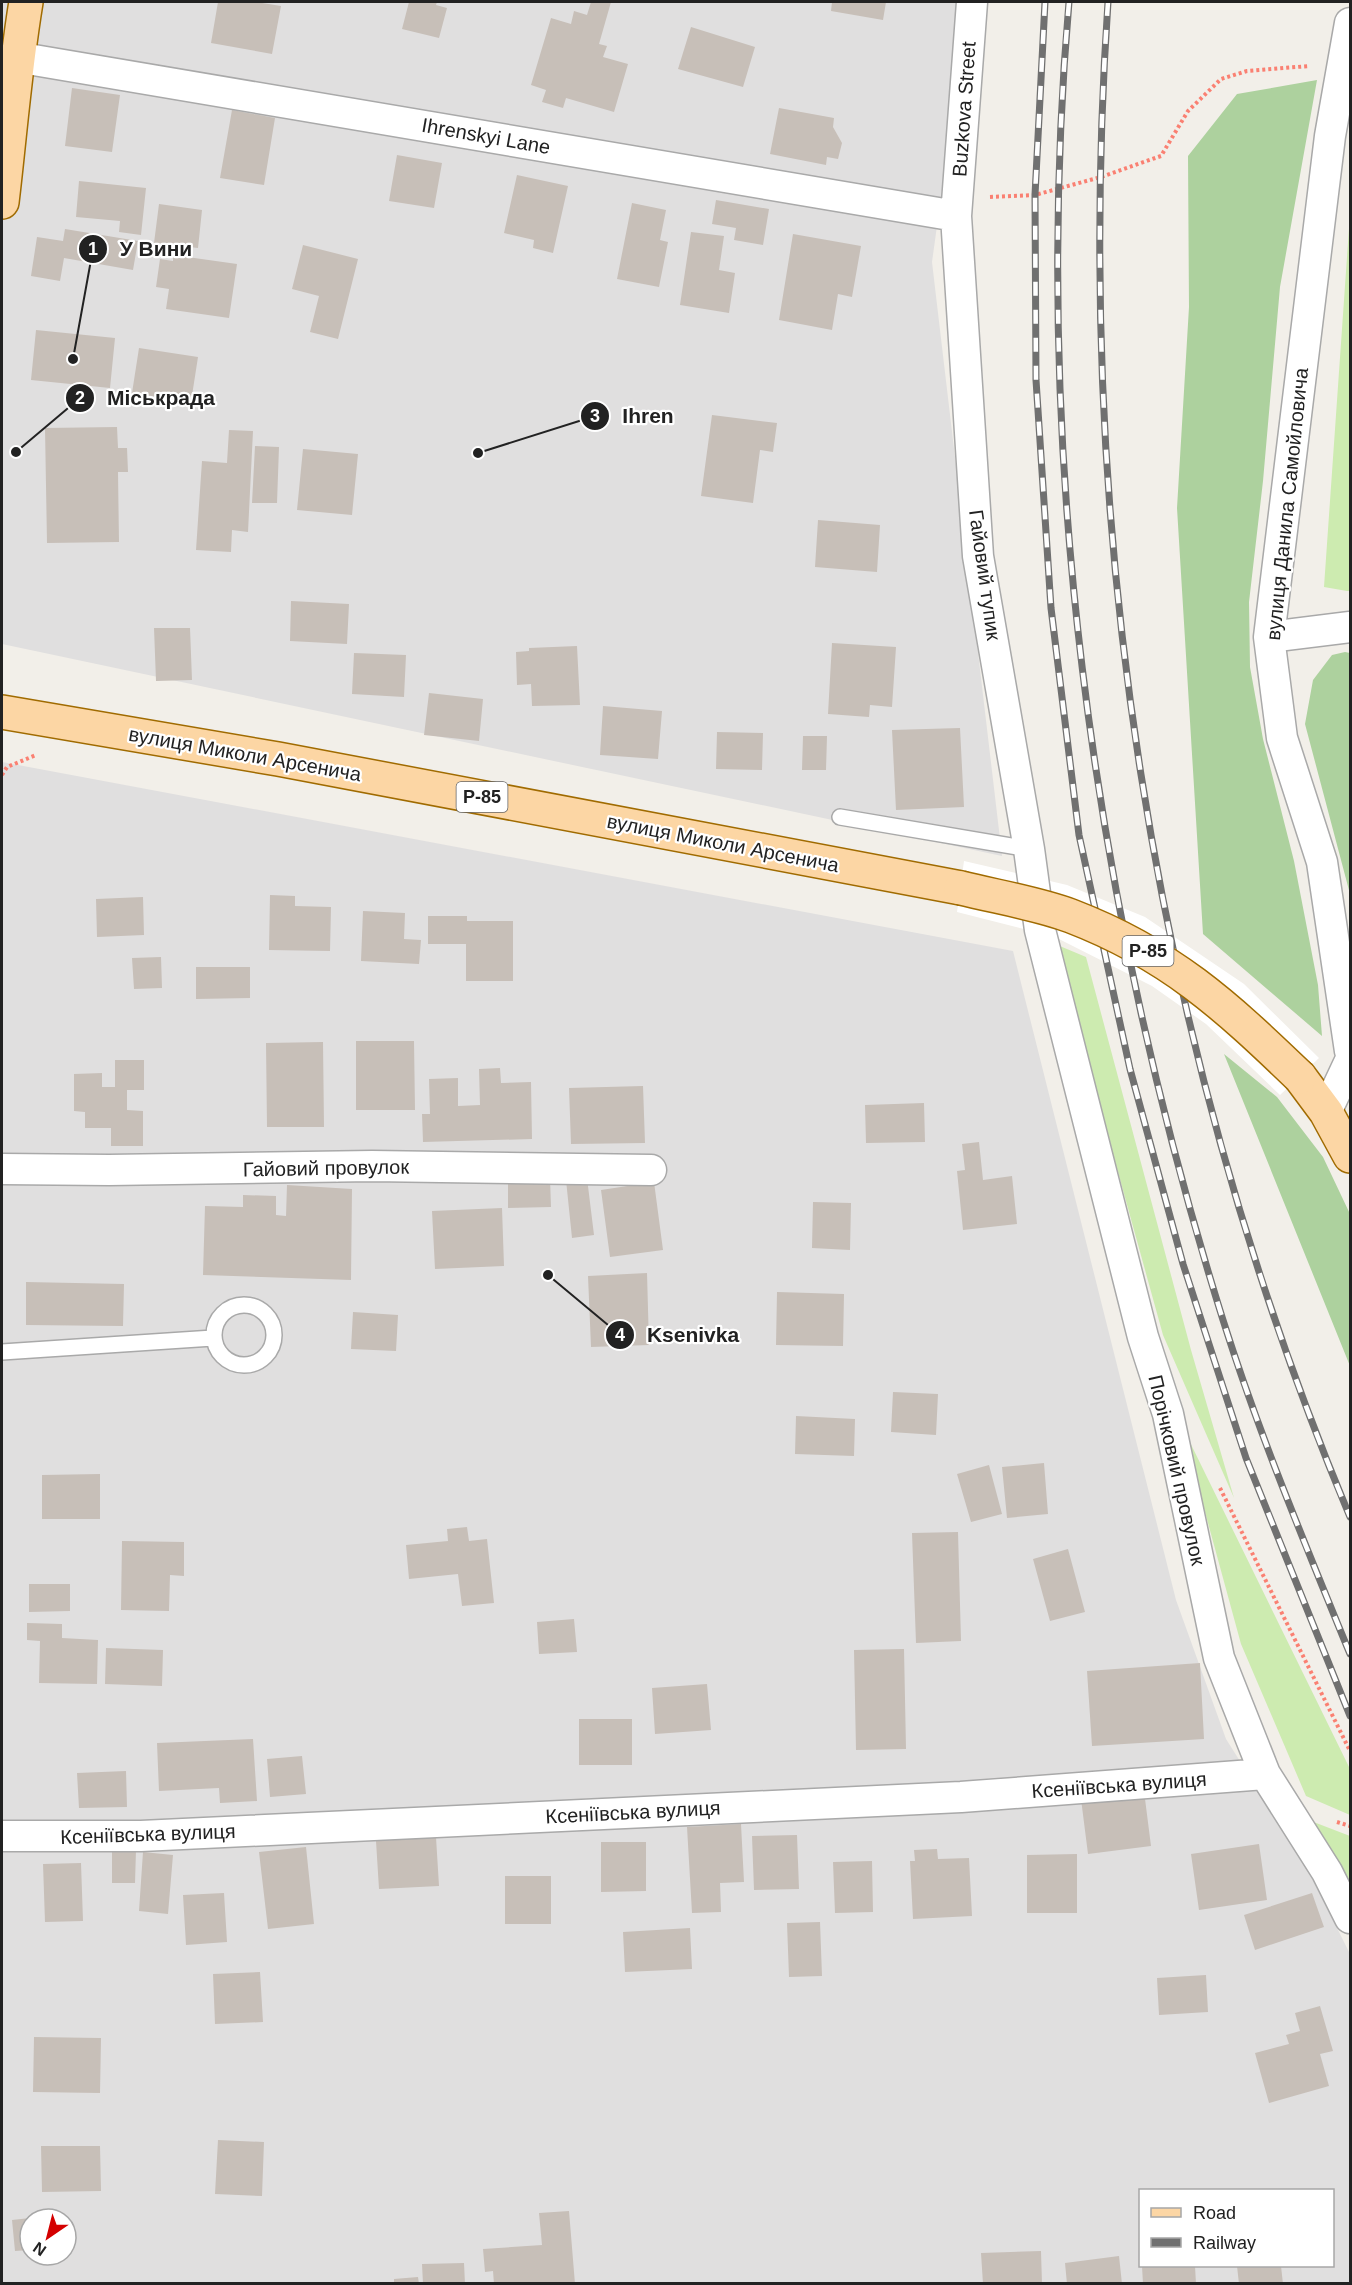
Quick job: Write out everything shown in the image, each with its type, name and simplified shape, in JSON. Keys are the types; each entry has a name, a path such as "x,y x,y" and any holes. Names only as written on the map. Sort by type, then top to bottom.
{"main road":[{"path":"2,202 11,77 26,2"},
{"name":"вулиця Миколи Арсенича","path":"2,712 278,759 961,888 1068,915 1152,953 1227,1007 1300,1077 1326,1112 1350,1156"}],"street":[{"name":"Buzkova Street","path":"956,216 972,2"},
{"name":"вулиця Данила Самойловича","path":"1350,23 1343,65 1340,137 1269,637 1282,738 1322,862 1350,1051"},
{"name":"Ihrenskyi Lane","path":"11,77 956,216"},
{"name":"Гайовий тупик","path":"956,216 978,556 1029,849 1040,930"},
{"path":"1269,637 1350,627"},
{"name":"Порічковий провулок","path":"1040,930 1143,1337 1168,1414 1219,1658 1265,1774 1327,1872 1350,1918"},
{"path":"1326,1112 1350,1061"},
{"name":"Гайовий провулок","path":"2,1169 109,1170 372,1166 651,1170"},
{"name":"Ксеніївська вулиця","path":"2,1836 141,1836 950,1797 1265,1774"}],"lane":[{"path":"840,817 1029,849"},
{"path":"244,1305 262,1312 273,1328 274,1338 266,1357 258,1362 238,1365 221,1356 213,1338 214,1328 225,1311 244,1305"},
{"path":"2,1352 213,1338"}],"path":[{"path":"956,216 983,197 1035,195 1101,177 1161,156 1188,111 1221,79 1247,70 1274,66 1343,65"},
{"path":"1217,1482 1350,1751"}],"shaded area":[{"path":"2,2 968,2 932,262 1002,856 2,644"},
{"path":"2,762 1013,951 1176,1600 1226,1739 1305,1864 1350,1954 1350,2283 2,2283"}],"green space":[{"path":"1317,80 1280,287 1263,481 1249,602 1250,667 1263,739 1294,861 1318,985 1322,1036 1203,934 1177,508 1189,307 1188,156 1237,94"},
{"path":"1350,214 1350,591 1347,591 1324,587"},
{"path":"1350,653 1350,894 1305,724 1313,680 1332,655"},
{"path":"1055,944 1086,957 1191,1350 1234,1498 1163,1335"},
{"path":"1224,1054 1277,1097 1323,1157 1350,1214 1350,1366"},
{"path":"1181,1424 1350,1769 1350,1815 1306,1796 1241,1644"},
{"path":"1311,1821 1350,1836 1350,1891"}],"pier":[{"path":"964,861 1067,885 1145,917 1244,984 1319,1058 1280,1095 1206,1024 1152,986 1055,937 957,912"}],"building":[{"path":"218,2 256,2 281,6 272,54 211,43"},
{"path":"409,2 437,2 436,5 447,8 439,38 402,29"},
{"path":"591,2 611,2 599,44 607,46 603,57 628,64 614,112 566,98 563,108 542,102 546,90 531,85 551,18 571,24 574,11 587,15"},
{"path":"832,2 886,2 883,20 831,11"},
{"path":"691,27 755,47 743,87 678,69"},
{"path":"72,88 120,95 112,152 65,146"},
{"path":"779,108 834,118 833,127 842,143 838,159 827,157 826,165 770,154"},
{"path":"232,110 275,118 264,185 220,178"},
{"path":"397,155 442,163 434,208 389,201"},
{"path":"517,175 568,186 553,253 533,248 534,240 504,233"},
{"path":"79,181 146,188 141,235 119,232 120,221 76,217"},
{"path":"716,200 769,209 763,245 734,240 736,228 712,224"},
{"path":"632,203 666,210 660,240 668,242 659,287 617,279"},
{"path":"159,204 202,210 198,248 154,243"},
{"path":"65,229 138,241 133,270 64,258 60,281 31,276 37,237 63,241"},
{"path":"691,232 724,236 719,270 735,273 729,313 680,305"},
{"path":"793,234 861,246 852,297 838,294 832,330 779,320"},
{"path":"303,245 358,259 338,339 310,332 319,296 292,289"},
{"path":"173,255 237,264 229,318 166,309 169,289 156,287 160,259 173,261"},
{"path":"36,330 115,338 110,388 31,380"},
{"path":"139,348 198,357 191,402 132,393"},
{"path":"712,415 777,423 773,452 760,450 753,503 701,496"},
{"path":"117,427 118,448 127,448 128,472 118,472 119,542 47,543 45,428"},
{"path":"229,430 253,431 248,532 232,530 231,552 196,550 202,461 227,463"},
{"path":"255,446 279,447 277,503 252,503"},
{"path":"303,449 358,454 352,515 297,510"},
{"path":"818,520 880,525 877,572 815,567"},
{"path":"291,601 349,604 347,644 290,641"},
{"path":"154,628 190,628 192,680 156,681"},
{"path":"832,643 896,647 892,707 870,705 869,717 828,714"},
{"path":"577,646 580,705 532,706 531,684 517,685 516,652 529,651 529,648"},
{"path":"354,653 406,655 404,697 352,694"},
{"path":"429,693 483,699 479,741 424,735"},
{"path":"603,706 662,711 658,759 600,755"},
{"path":"960,728 964,807 896,810 892,730"},
{"path":"717,732 763,733 762,770 716,769"},
{"path":"803,736 827,736 826,770 802,770"},
{"path":"270,895 295,896 295,906 331,907 330,951 269,950"},
{"path":"143,897 144,935 97,937 96,899"},
{"path":"363,911 405,913 404,939 421,940 419,964 361,961"},
{"path":"428,916 467,916 467,921 513,921 513,981 466,981 466,944 428,944"},
{"path":"161,957 162,988 134,989 132,958"},
{"path":"196,967 250,967 250,998 196,999"},
{"path":"356,1041 414,1041 415,1110 356,1110"},
{"path":"323,1042 324,1127 267,1127 266,1043"},
{"path":"115,1060 144,1060 144,1090 127,1090 127,1110 143,1111 143,1146 111,1146 111,1128 85,1128 85,1112 74,1111 74,1074 102,1073 102,1087 115,1087"},
{"path":"500,1068 501,1083 531,1082 532,1139 423,1142 422,1114 430,1114 429,1079 458,1078 458,1106 480,1105 479,1069"},
{"path":"643,1086 645,1143 571,1144 569,1088"},
{"path":"924,1103 925,1142 866,1143 865,1105"},
{"path":"979,1142 983,1180 1012,1176 1017,1224 963,1230 957,1171 965,1170 962,1144"},
{"path":"550,1178 551,1207 508,1208 508,1179"},
{"path":"587,1178 594,1235 572,1238 566,1180"},
{"path":"654,1182 663,1250 610,1257 601,1190"},
{"path":"287,1185 352,1189 351,1280 203,1275 205,1206 243,1207 243,1195 276,1196 276,1215 286,1216"},
{"path":"813,1202 851,1203 850,1250 812,1248"},
{"path":"502,1208 504,1266 435,1269 432,1211"},
{"path":"647,1273 649,1345 591,1347 588,1276"},
{"path":"26,1282 124,1284 123,1326 26,1325"},
{"path":"777,1292 844,1294 843,1346 776,1345"},
{"path":"353,1312 398,1315 396,1351 351,1349"},
{"path":"893,1392 938,1394 936,1435 891,1432"},
{"path":"796,1416 855,1419 854,1456 795,1454"},
{"path":"1044,1463 1048,1514 1007,1518 1002,1467"},
{"path":"989,1465 1002,1514 971,1522 957,1474"},
{"path":"100,1474 100,1519 42,1519 42,1475"},
{"path":"467,1527 469,1541 487,1539 494,1603 462,1606 458,1574 409,1579 406,1545 448,1541 447,1529"},
{"path":"958,1532 961,1641 916,1643 912,1533"},
{"path":"122,1541 184,1542 184,1576 170,1575 169,1611 121,1610"},
{"path":"1068,1549 1085,1612 1050,1621 1033,1559"},
{"path":"29,1584 70,1584 70,1611 29,1612"},
{"path":"574,1619 577,1652 539,1654 537,1622"},
{"path":"27,1623 62,1624 62,1638 98,1640 97,1684 39,1683 40,1641 27,1640"},
{"path":"106,1648 163,1650 162,1686 105,1684"},
{"path":"904,1649 906,1749 856,1750 854,1650"},
{"path":"1200,1663 1204,1739 1092,1746 1087,1671"},
{"path":"707,1684 711,1730 655,1734 652,1688"},
{"path":"579,1719 632,1719 632,1765 579,1765"},
{"path":"253,1739 257,1801 220,1803 219,1788 159,1791 157,1743"},
{"path":"302,1756 306,1794 270,1797 267,1759"},
{"path":"126,1771 127,1807 79,1808 77,1773"},
{"path":"1144,1791 1151,1846 1088,1854 1081,1799"},
{"path":"741,1824 744,1882 720,1883 721,1912 692,1913 687,1827"},
{"path":"797,1835 799,1889 754,1890 752,1836"},
{"path":"436,1837 439,1886 379,1889 376,1841"},
{"path":"601,1842 646,1842 646,1891 601,1892"},
{"path":"1259,1844 1267,1900 1199,1910 1191,1854"},
{"path":"306,1847 314,1924 268,1929 259,1852"},
{"path":"112,1849 136,1850 135,1883 112,1883"},
{"path":"937,1849 938,1859 969,1858 972,1916 913,1919 910,1861 915,1861 914,1850"},
{"path":"143,1852 173,1855 168,1914 139,1911"},
{"path":"1077,1854 1077,1913 1027,1913 1027,1855"},
{"path":"872,1861 873,1912 835,1913 833,1862"},
{"path":"81,1863 83,1921 45,1922 43,1864"},
{"path":"505,1876 551,1876 551,1924 505,1924"},
{"path":"224,1893 227,1942 186,1945 183,1895"},
{"path":"1312,1893 1324,1927 1255,1950 1244,1915"},
{"path":"820,1922 822,1976 789,1977 787,1923"},
{"path":"690,1928 692,1969 625,1972 623,1932"},
{"path":"260,1972 263,2022 215,2024 213,1974"},
{"path":"1206,1975 1208,2012 1159,2015 1157,1978"},
{"path":"1320,2006 1333,2051 1320,2054 1329,2086 1269,2103 1255,2053 1289,2044 1286,2035 1300,2031 1295,2013"},
{"path":"34,2037 101,2038 100,2093 33,2092"},
{"path":"218,2140 264,2142 262,2196 215,2194"},
{"path":"41,2146 100,2146 101,2191 42,2192"},
{"path":"569,2211 575,2284 494,2284 493,2271 485,2272 483,2249 542,2245 539,2213"},
{"path":"18,2219 18,2251 15,2251 12,2220"},
{"path":"1041,2251 1042,2284 983,2284 981,2253"},
{"path":"1119,2256 1122,2284 1067,2284 1065,2263"},
{"path":"464,2263 465,2284 423,2284 422,2264"},
{"path":"1142,2267 1195,2267 1196,2284 1143,2284"},
{"path":"1237,2267 1281,2267 1283,2284 1239,2284"},
{"path":"418,2277 419,2284 394,2284 394,2279"}],"railway":[{"path":"1045,2 1035,195 1036,380 1051,608 1079,835 1130,1069 1183,1264 1246,1458 1350,1716"},
{"path":"1069,2 1059,168 1058,334 1066,501 1082,668 1106,834 1138,998 1177,1161 1223,1320 1267,1447 1350,1654"},
{"path":"1108,2 1100,195 1103,389 1116,582 1141,774 1176,964 1223,1152 1281,1336 1350,1517"}],"place":[{"name":"У Вини","path":"73,359"},
{"name":"Міськрада","path":"16,452"},
{"name":"Ihren","path":"478,453"},
{"name":"Ksenivka","path":"548,1275"}]}
